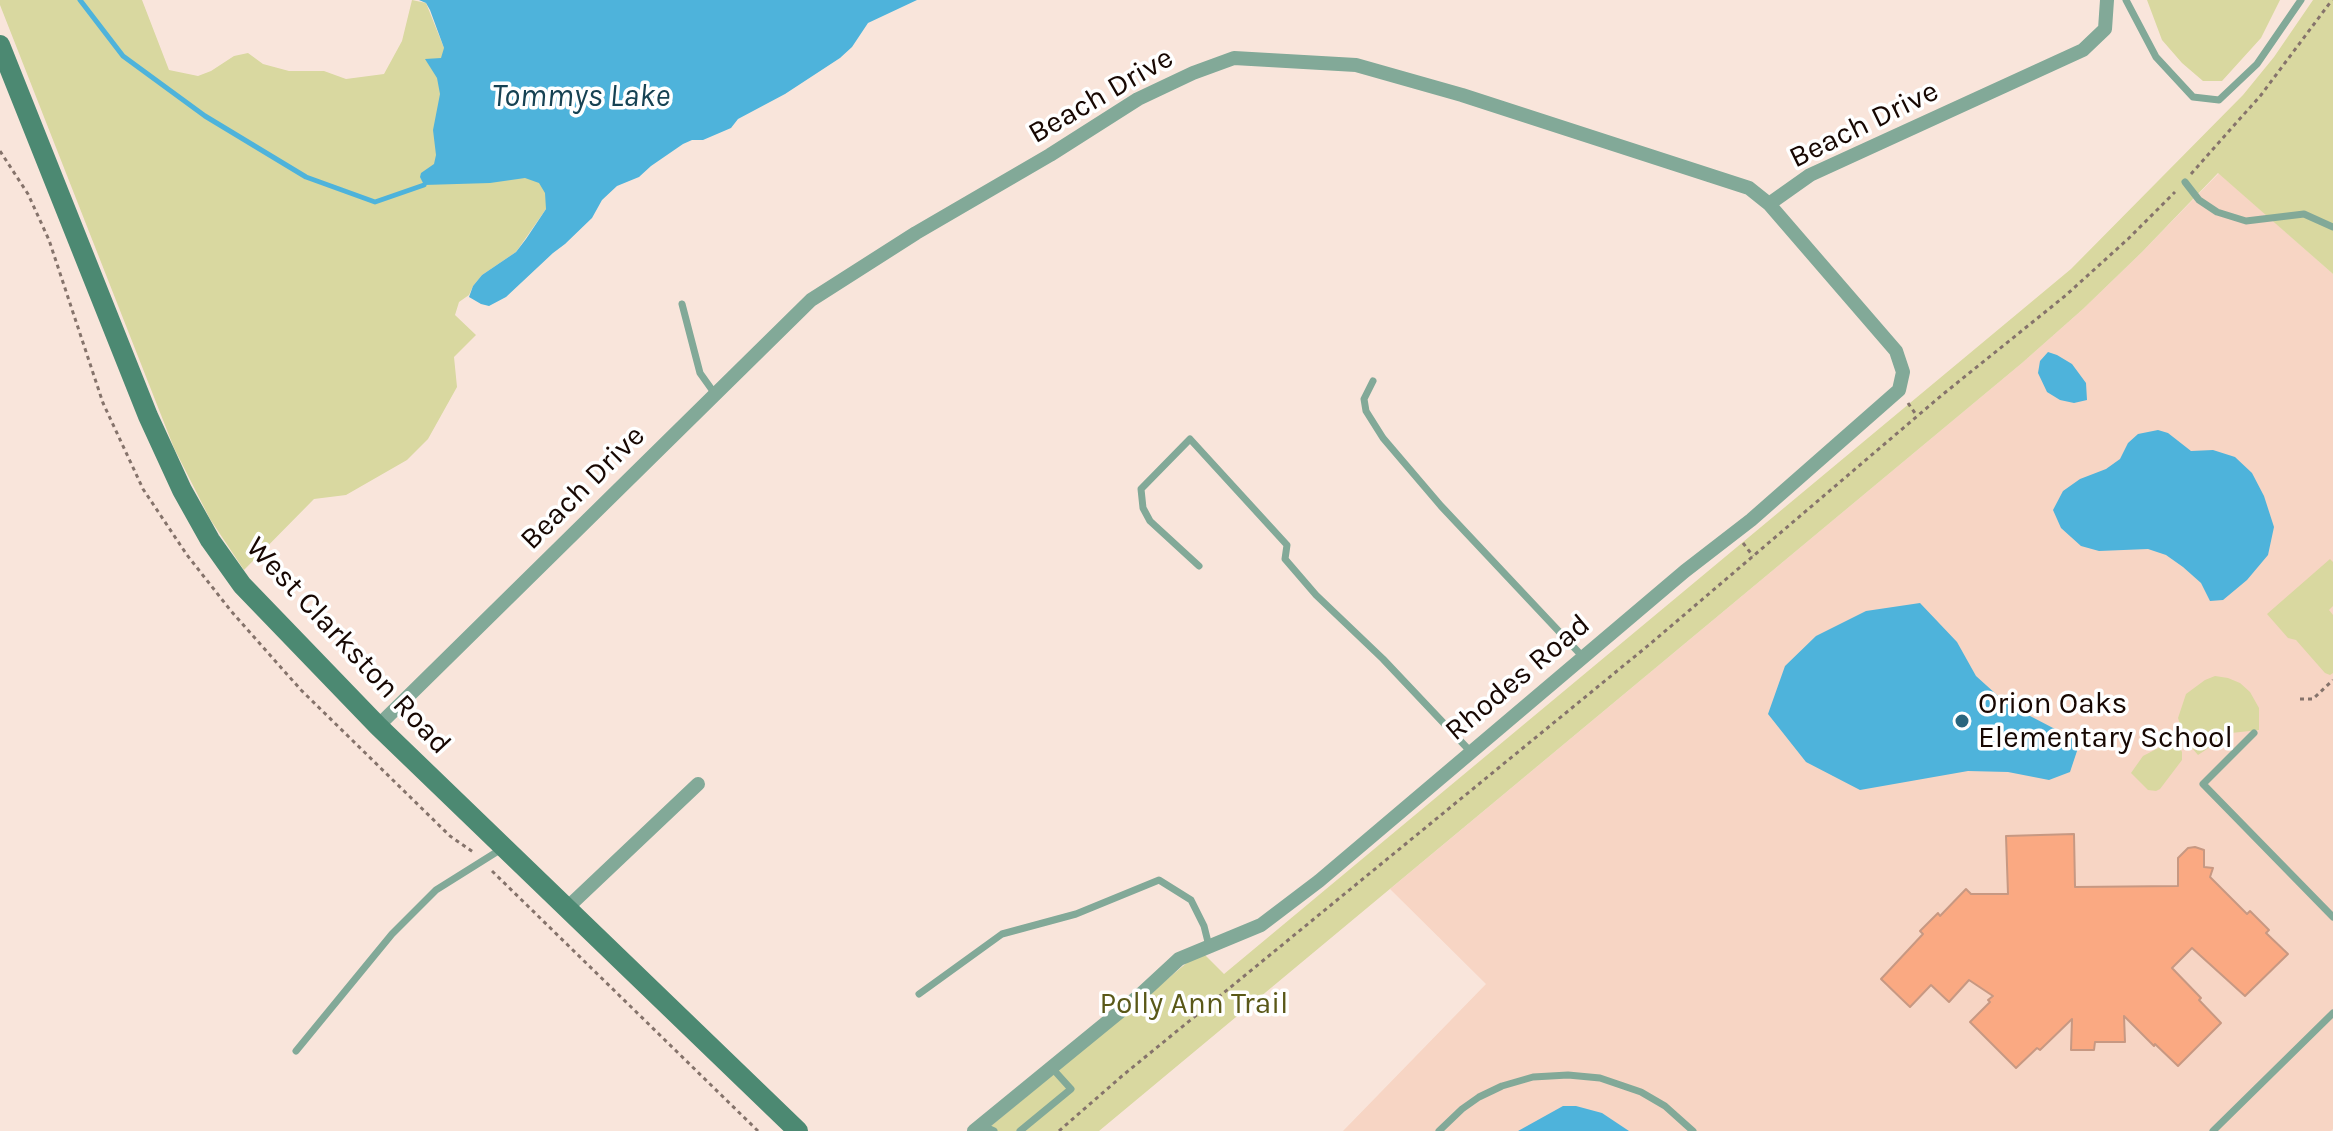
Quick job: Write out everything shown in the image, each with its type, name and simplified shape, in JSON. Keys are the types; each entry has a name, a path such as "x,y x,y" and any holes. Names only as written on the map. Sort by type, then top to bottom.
{"main road":[{"name":"West Clarkston Road","path":"0,45 8,86 148,416 182,490 210,540 242,585 378,726 798,1131"}],"street":[{"name":"Beach Drive","path":"378,726 811,300 1138,99 1193,73 1234,58 1356,65 1462,95 1749,188 1769,204 1810,175 2083,50 2105,29 2107,0"},
{"name":"Rhodes Road","path":"983,1129 1179,959 1261,925 1319,881 1685,571 1751,520 1899,390 1903,372 1896,351 1769,204"},
{"path":"568,907 698,784"}],"lane":[{"path":"2126,0 2156,57 2165,67 2193,97 2219,100 2257,64 2301,0"},
{"path":"2185,182 2199,200 2217,212 2246,221 2304,214 2333,227"},
{"path":"682,304 700,373 715,394"},
{"path":"1373,381 1364,399 1366,411 1383,438 1494,564 1583,657"},
{"path":"1199,566 1150,521 1143,508 1141,489 1190,439 1287,545 1285,559 1316,595 1383,659 1470,751"},
{"path":"2254,733 2203,784 2333,917"},
{"path":"296,1051 392,934 436,890 505,847"},
{"path":"919,994 1002,934 1076,914 1159,880 1191,900 1204,926 1209,946"},
{"path":"2213,1131 2333,1013"},
{"path":"1020,1131 1071,1089 1052,1068"},
{"path":"1439,1131 1462,1109 1502,1086 1543,1076 1568,1075 1600,1078 1641,1092 1665,1106 1693,1131"}],"path":[{"path":"1059,1131 1650,644 1933,402 2065,296 2185,182 2261,95 2332,0"},
{"path":"2300,699 2313,699 2333,680"}],"shaded area":[{"name":"Orion Oaks Elementary School","path":"2219,173 2333,274 2333,1129 1343,1131 1486,984 1390,889 2022,363 2083,309"}],"green space":[{"path":"0,0 142,0 169,70 198,76 234,56 248,53 263,64 289,71 324,71 346,79 384,74 402,41 412,0 426,3 444,48 798,0 546,209 516,252 482,275 469,295 459,302 455,315 476,335 454,357 457,387 428,439 407,460 346,495 314,499 244,570 210,519 174,448"},
{"path":"2147,0 2280,0 2261,38 2222,81 2203,81 2162,40"},
{"name":"Polly Ann Trail","path":"2313,0 2333,0 2333,274 2218,173 2142,252 2022,363 1099,1131 985,1131 1201,951 1224,974 2071,269 2243,95 2274,57"},
{"path":"2330,559 2333,562 2333,606 2329,610 2333,615 2333,673 2330,675 2296,640 2288,638 2267,614"},
{"path":"2215,676 2240,683 2250,692 2259,708 2259,730 2231,733 2198,755 2185,740 2178,718 2186,694"},
{"path":"2168,743 2179,747 2182,760 2160,789 2148,790 2131,773 2143,756"}],"water":[{"name":"Tommys Lake","path":"419,0 917,0 868,23 852,47 840,58 785,94 738,119 731,128 703,140 683,144 639,177 617,186 602,200 592,218 565,244 506,297 489,306 469,297 473,286 482,275 516,252 546,209 545,193 539,183 525,178 490,183 424,185 421,173 434,164 436,155 433,130 440,94 437,78 425,59 441,58 444,48 430,10 426,3"},
{"path":"2048,352 2072,364 2086,383 2087,400 2074,403 2060,400 2047,392 2038,373 2040,361"},
{"path":"2158,430 2168,433 2191,451 2213,450 2235,457 2252,473 2264,496 2274,527 2268,555 2247,580 2223,600 2210,601 2201,583 2166,555 2148,549 2099,551 2081,546 2061,528 2053,510 2063,491 2120,459 2128,443 2138,434"},
{"path":"1920,603 1957,642 1976,676 2007,704 2080,742 2070,772 2049,780 2008,772 1968,771 1860,790 1806,762 1768,714 1785,666 1816,636 1866,611"},
{"path":"1563,1106 1602,1113 1629,1131 1518,1131"}],"building":[{"path":"2074,834 2075,887 2178,886 2178,858 2188,848 2204,850 2204,867 2213,868 2210,877 2247,914 2250,911 2269,930 2266,933 2288,954 2245,996 2192,948 2172,968 2221,1023 2178,1066 2124,1016 2125,1042 2095,1042 2094,1050 2071,1050 2072,1019 2016,1068 1970,1022 1993,996 1969,980 1949,1002 1931,985 1910,1007 1881,979 1923,934 1920,931 1938,913 1940,916 1966,889 1971,894 2008,894 2006,836"}],"waterway":[{"path":"80,0 123,56 205,116 306,177 375,202 424,185"}],"place":[{"name":"Orion Oaks Elementary School","path":"1962,721"}]}
